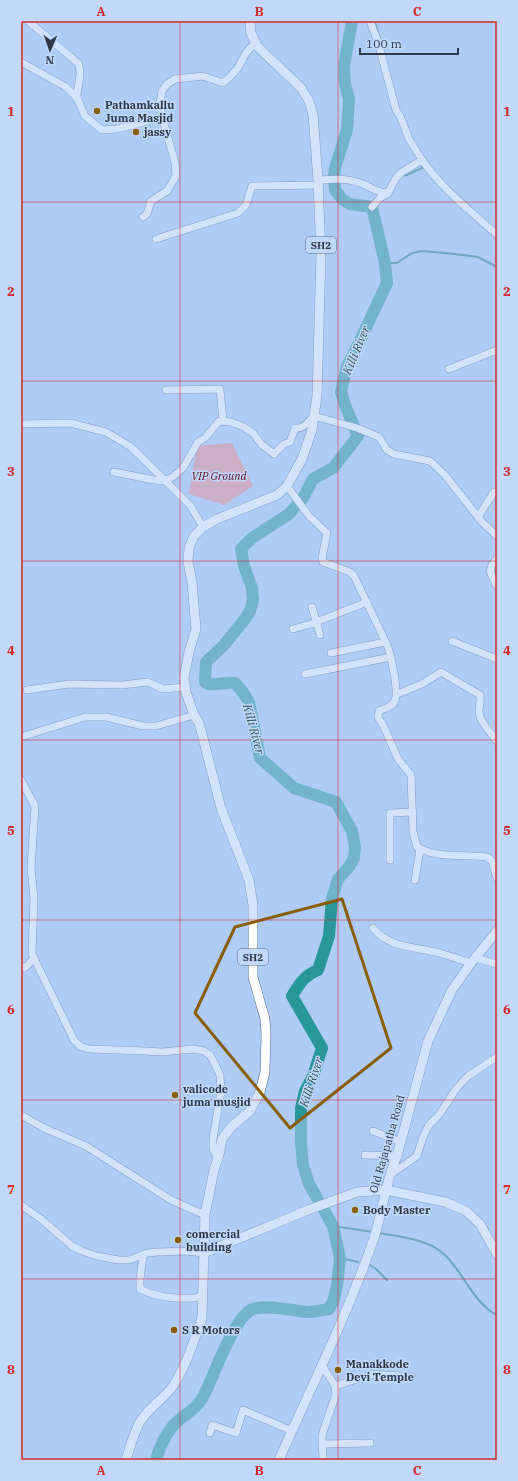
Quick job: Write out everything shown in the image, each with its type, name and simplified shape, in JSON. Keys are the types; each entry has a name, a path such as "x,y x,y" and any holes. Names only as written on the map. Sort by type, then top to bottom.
{"main road":[{"name":"SH2","path":"126,1460 140,1422 148,1412 163,1399 181,1372 202,1318 205,1214 214,1170 222,1140 232,1126 250,1111 260,1092 265,1072 265,1019 253,977 253,905 249,880 222,808 199,723 194,715 185,687 184,678 185,666 196,629 192,582 188,562 189,548 194,536 203,527 217,519 277,495 287,486 294,476 302,459 312,430 317,396 321,254 315,128 309,101 301,88 267,57 256,43 251,34 250,21"},
{"name":"Old Rajapatha Road","path":"279,1460 345,1314 374,1239 390,1175 401,1142 428,1041 452,990 473,960 497,931"},
{"path":"204,1253 339,1198 358,1192 386,1190 445,1202 466,1211 480,1224 497,1254"}],"street":[{"path":"28,21 78,63 80,76 76,98"},
{"path":"370,21 378,42 396,110 409,139 433,176 446,190 497,235"},
{"path":"143,218 147,214 151,201 166,191 176,176 175,162 162,117 160,104 162,92 167,84 175,79 203,76 223,83 237,68 248,49 256,43"},
{"path":"21,62 66,87 76,98 85,116 102,130 117,129 162,117"},
{"path":"372,207 380,198 388,193 396,178 402,172 422,160"},
{"path":"156,239 238,213 246,205 252,186 341,179 361,183 378,192 388,193"},
{"path":"449,369 497,350"},
{"path":"166,390 220,389 224,421"},
{"path":"114,472 165,481 174,476 183,468 198,442 204,438 219,420 244,427 253,433 261,444 274,454 284,444 290,442 295,428 302,428 314,416 357,428 379,438 387,450 394,454 430,461 445,475 478,517 497,536"},
{"path":"21,424 70,423 106,432 131,447 190,505 203,527"},
{"path":"287,486 309,516 327,533 322,558 323,562 350,572 354,576 391,657 397,698 393,704 379,711 378,717 385,728 398,759 411,775 414,842 420,849 432,853 487,857 492,861 497,878"},
{"path":"478,517 494,492 497,492"},
{"path":"497,559 491,566 490,570 497,586"},
{"path":"293,629 302,628 367,602"},
{"path":"312,607 320,635"},
{"path":"452,641 497,659"},
{"path":"331,653 385,642"},
{"path":"305,674 391,657"},
{"path":"397,694 422,684 442,672 480,695 481,701 479,713 484,724 497,741"},
{"path":"27,690 69,684 122,685 148,682 163,689 185,687"},
{"path":"21,737 85,717 106,718 143,726 156,726 194,715"},
{"path":"21,780 35,806 31,868 34,898 31,944 32,954 74,1040 80,1046 89,1049 162,1052 193,1049 204,1051 210,1056 220,1075 221,1091 213,1139 213,1149 218,1159"},
{"path":"390,860 390,813 413,812"},
{"path":"415,880 420,849"},
{"path":"373,928 381,937 403,947 497,964"},
{"path":"21,968 28,966 34,958"},
{"path":"390,1175 417,1156 423,1137 429,1125 439,1115 456,1089 468,1076 497,1057"},
{"path":"21,1114 46,1129 86,1146 171,1200 205,1214"},
{"path":"374,1132 401,1142"},
{"path":"365,1155 397,1156"},
{"path":"21,1206 41,1219 72,1246 82,1251 118,1260 129,1260 143,1255 165,1252 187,1251 204,1253"},
{"path":"143,1255 140,1289 156,1294 189,1299 202,1297"},
{"path":"322,1364 335,1386 336,1394 324,1429 323,1460"},
{"path":"335,1386 373,1374 412,1377"},
{"path":"210,1433 212,1425 236,1433 244,1410 292,1431"},
{"path":"323,1444 370,1444"}],"highlighted area":[{"path":"342,899 391,1048 290,1128 195,1013 235,927"}],"green space":[{"name":"VIP Ground","path":"232,443 253,486 224,505 189,494 197,446"}],"waterway":[{"name":"Killi River","path":"156,1460 162,1443 172,1427 201,1400 232,1334 246,1314 253,1309 266,1307 308,1312 329,1309 333,1302 337,1286 340,1258 333,1226 309,1184 303,1165 301,1143 301,1108 305,1091 313,1076 322,1048 292,996 303,980 318,970 329,936 332,898 338,879 349,867 354,858 355,847 352,831 336,802 294,788 260,758 249,702 235,683 208,684 205,682 206,662 224,645 245,619 250,611 253,600 252,588 244,566 241,549 252,538 289,514 303,498 313,479 333,468 358,436 341,392 347,366 387,283 385,263 372,207 350,204 342,199 335,190 335,168 347,130 349,99 345,84 344,66 352,21"},
{"name":"Killi River","path":"351,27 358,21"},
{"path":"373,21 375,22 379,36"},
{"path":"402,176 424,167"},
{"path":"385,263 397,263 412,253 422,251 478,257 497,267"},
{"path":"333,1226 373,1232"},
{"path":"379,1233 431,1245 452,1262 482,1304 497,1315"},
{"path":"340,1258 358,1262"},
{"path":"370,1265 387,1280"}],"place":[{"name":"Pathamkallu Juma Masjid","path":"97,111"},
{"name":"jassy","path":"136,132"},
{"name":"valicode juma musjid","path":"175,1095"},
{"name":"Body Master","path":"355,1210"},
{"name":"comercial building","path":"178,1240"},
{"name":"S R Motors","path":"174,1330"},
{"name":"Manakkode Devi Temple","path":"338,1370"}]}
